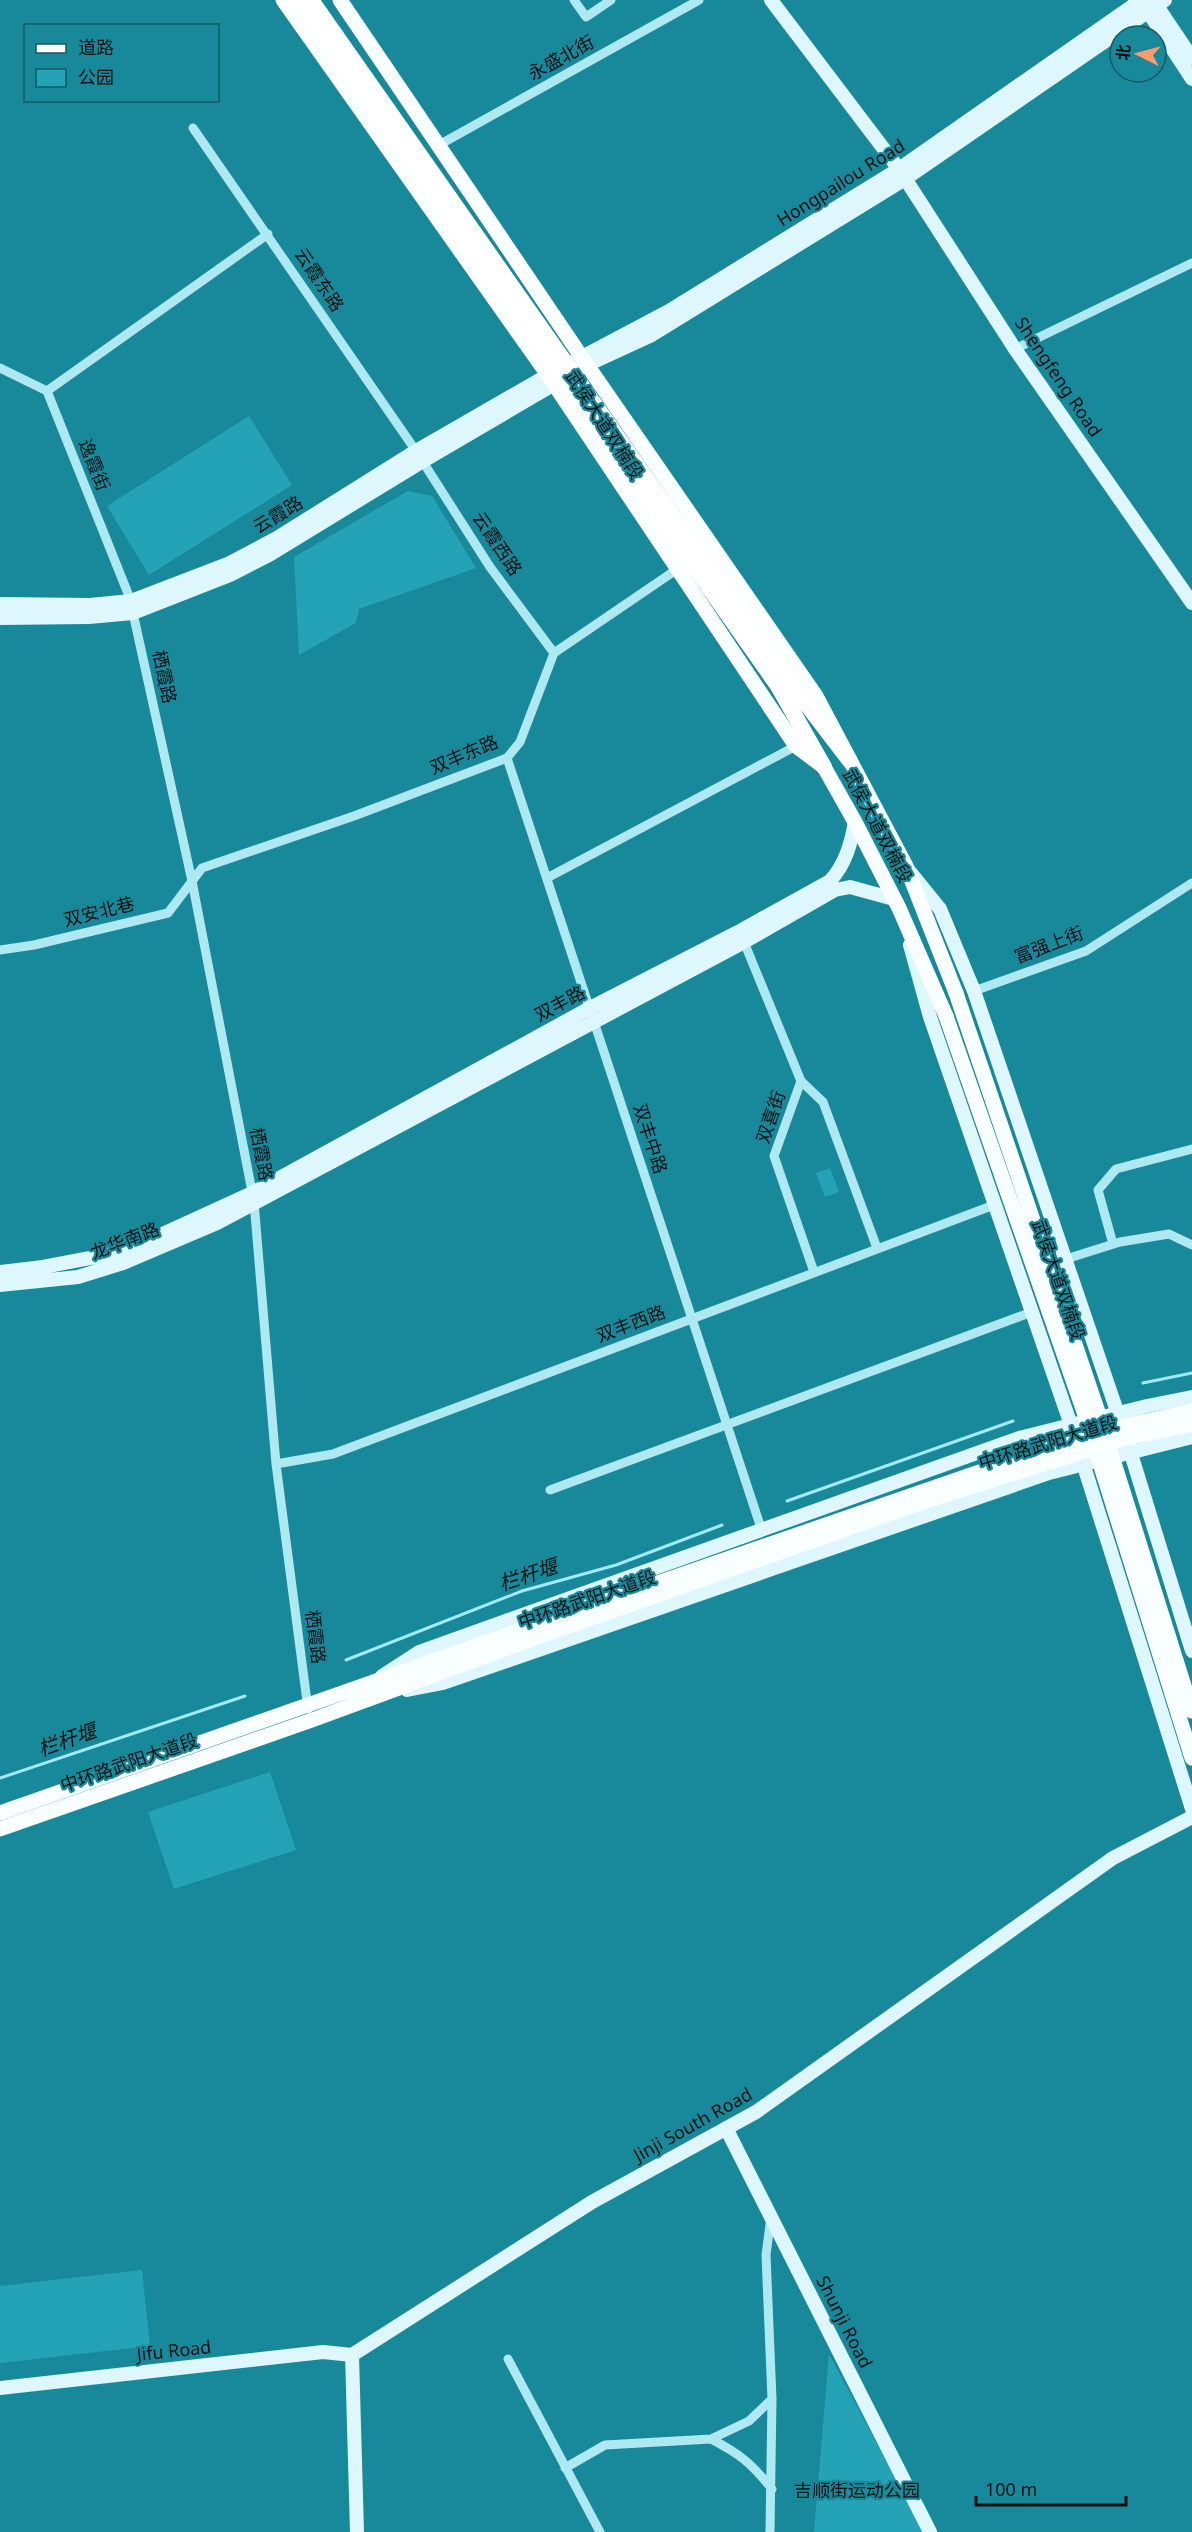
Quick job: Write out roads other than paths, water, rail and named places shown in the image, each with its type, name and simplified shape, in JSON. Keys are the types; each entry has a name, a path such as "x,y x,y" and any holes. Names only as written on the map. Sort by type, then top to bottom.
{"highway":[{"path":"296,0 783,683 850,761"},
{"path":"311,0 783,683 824,767"}],"main road":[{"name":"武侯大道双楠段","path":"283,0 551,380 676,570 796,746 824,767 855,822 897,904 946,1016 1084,1412 1192,1758"},
{"name":"武侯大道双楠段","path":"340,0 584,361 816,696 906,866 956,993 1099,1415 1192,1711"},
{"name":"中环路武阳大道段","path":"0,1813 306,1704 377,1687 1040,1451 1119,1427 1192,1411"},
{"name":"中环路武阳大道段","path":"532,1633 932,1499 1124,1439 1192,1424"},
{"name":"中环路武阳大道段","path":"0,1829 312,1720 377,1687"}],"street":[{"path":"574,0 586,17 610,0"},
{"name":"永盛北街","path":"439,145 699,0"},
{"name":"Shengfeng Road","path":"771,0 902,174 1015,349 1192,603"},
{"name":"Hongpailou Road","path":"551,380 584,361 650,336 902,174 1149,3"},
{"path":"1149,3 1192,58"},
{"path":"1149,3 1192,79"},
{"name":"云霞东路","path":"193,128 420,456"},
{"path":"0,368 47,391 268,234"},
{"path":"1015,349 1192,263"},
{"name":"云霞路","path":"0,604 132,607 230,563 277,538 551,380"},
{"name":"逸霞街","path":"47,391 132,607"},
{"name":"云霞西路","path":"420,456 490,567 554,653"},
{"path":"554,653 676,570"},
{"path":"0,618 89,617 132,607"},
{"name":"栖霞路","path":"132,607 192,881 253,1198 276,1464 306,1704 312,1720"},
{"name":"双丰东路","path":"192,881 202,868 354,816 507,758 520,742 554,653"},
{"path":"547,878 796,746"},
{"name":"双丰中路","path":"507,758 762,1531"},
{"name":"双丰路","path":"253,1198 592,1014 830,881 838,872 844,859 855,822"},
{"path":"906,866 940,909 974,991 1118,1413 1192,1651"},
{"name":"双安北巷","path":"0,950 34,945 168,912 192,881"},
{"name":"富强上街","path":"974,991 1086,951 1192,883"},
{"name":"双丰路","path":"592,1014 744,942 835,890 850,887 897,904"},
{"path":"897,904 930,1017 1084,1463 1192,1809"},
{"name":"双喜街","path":"744,942 801,1081 774,1156 814,1272"},
{"path":"801,1081 824,1101 877,1248"},
{"path":"1113,1244 1098,1190 1116,1169 1192,1149"},
{"name":"龙华南路","path":"0,1272 43,1267 111,1254 158,1236 216,1208 253,1198"},
{"name":"龙华南路","path":"0,1285 78,1277 123,1263 217,1223 253,1198"},
{"name":"双丰西路","path":"276,1464 333,1454 994,1204"},
{"path":"1066,1259 1113,1244 1169,1234 1192,1245"},
{"path":"550,1490 1032,1312"},
{"path":"377,1687 419,1652 1018,1438 1192,1397"},
{"path":"377,1687 442,1683 1038,1477 1130,1451 1192,1437"},
{"name":"Jinji South Road","path":"352,2355 592,2202 756,2112 1113,1858 1192,1817"},
{"name":"Shunji Road","path":"726,2128 930,2532"},
{"path":"770,2532 772,2399 766,2254 771,2217"},
{"name":"Jifu Road","path":"0,2388 323,2352 352,2355"},
{"path":"352,2355 357,2532"},
{"path":"508,2359 599,2532"},
{"path":"565,2468 605,2445 711,2439 749,2421 772,2399"},
{"path":"711,2439 738,2452 772,2489"}],"waterway":[{"name":"栏杆堰","path":"1143,1383 1192,1373"},
{"name":"栏杆堰","path":"787,1501 1013,1421"},
{"name":"栏杆堰","path":"346,1660 522,1591 616,1565 722,1525"},
{"name":"栏杆堰","path":"0,1778 245,1696"}],"park label":[{"name":"吉顺街运动公园","path":"857,2491"}]}
